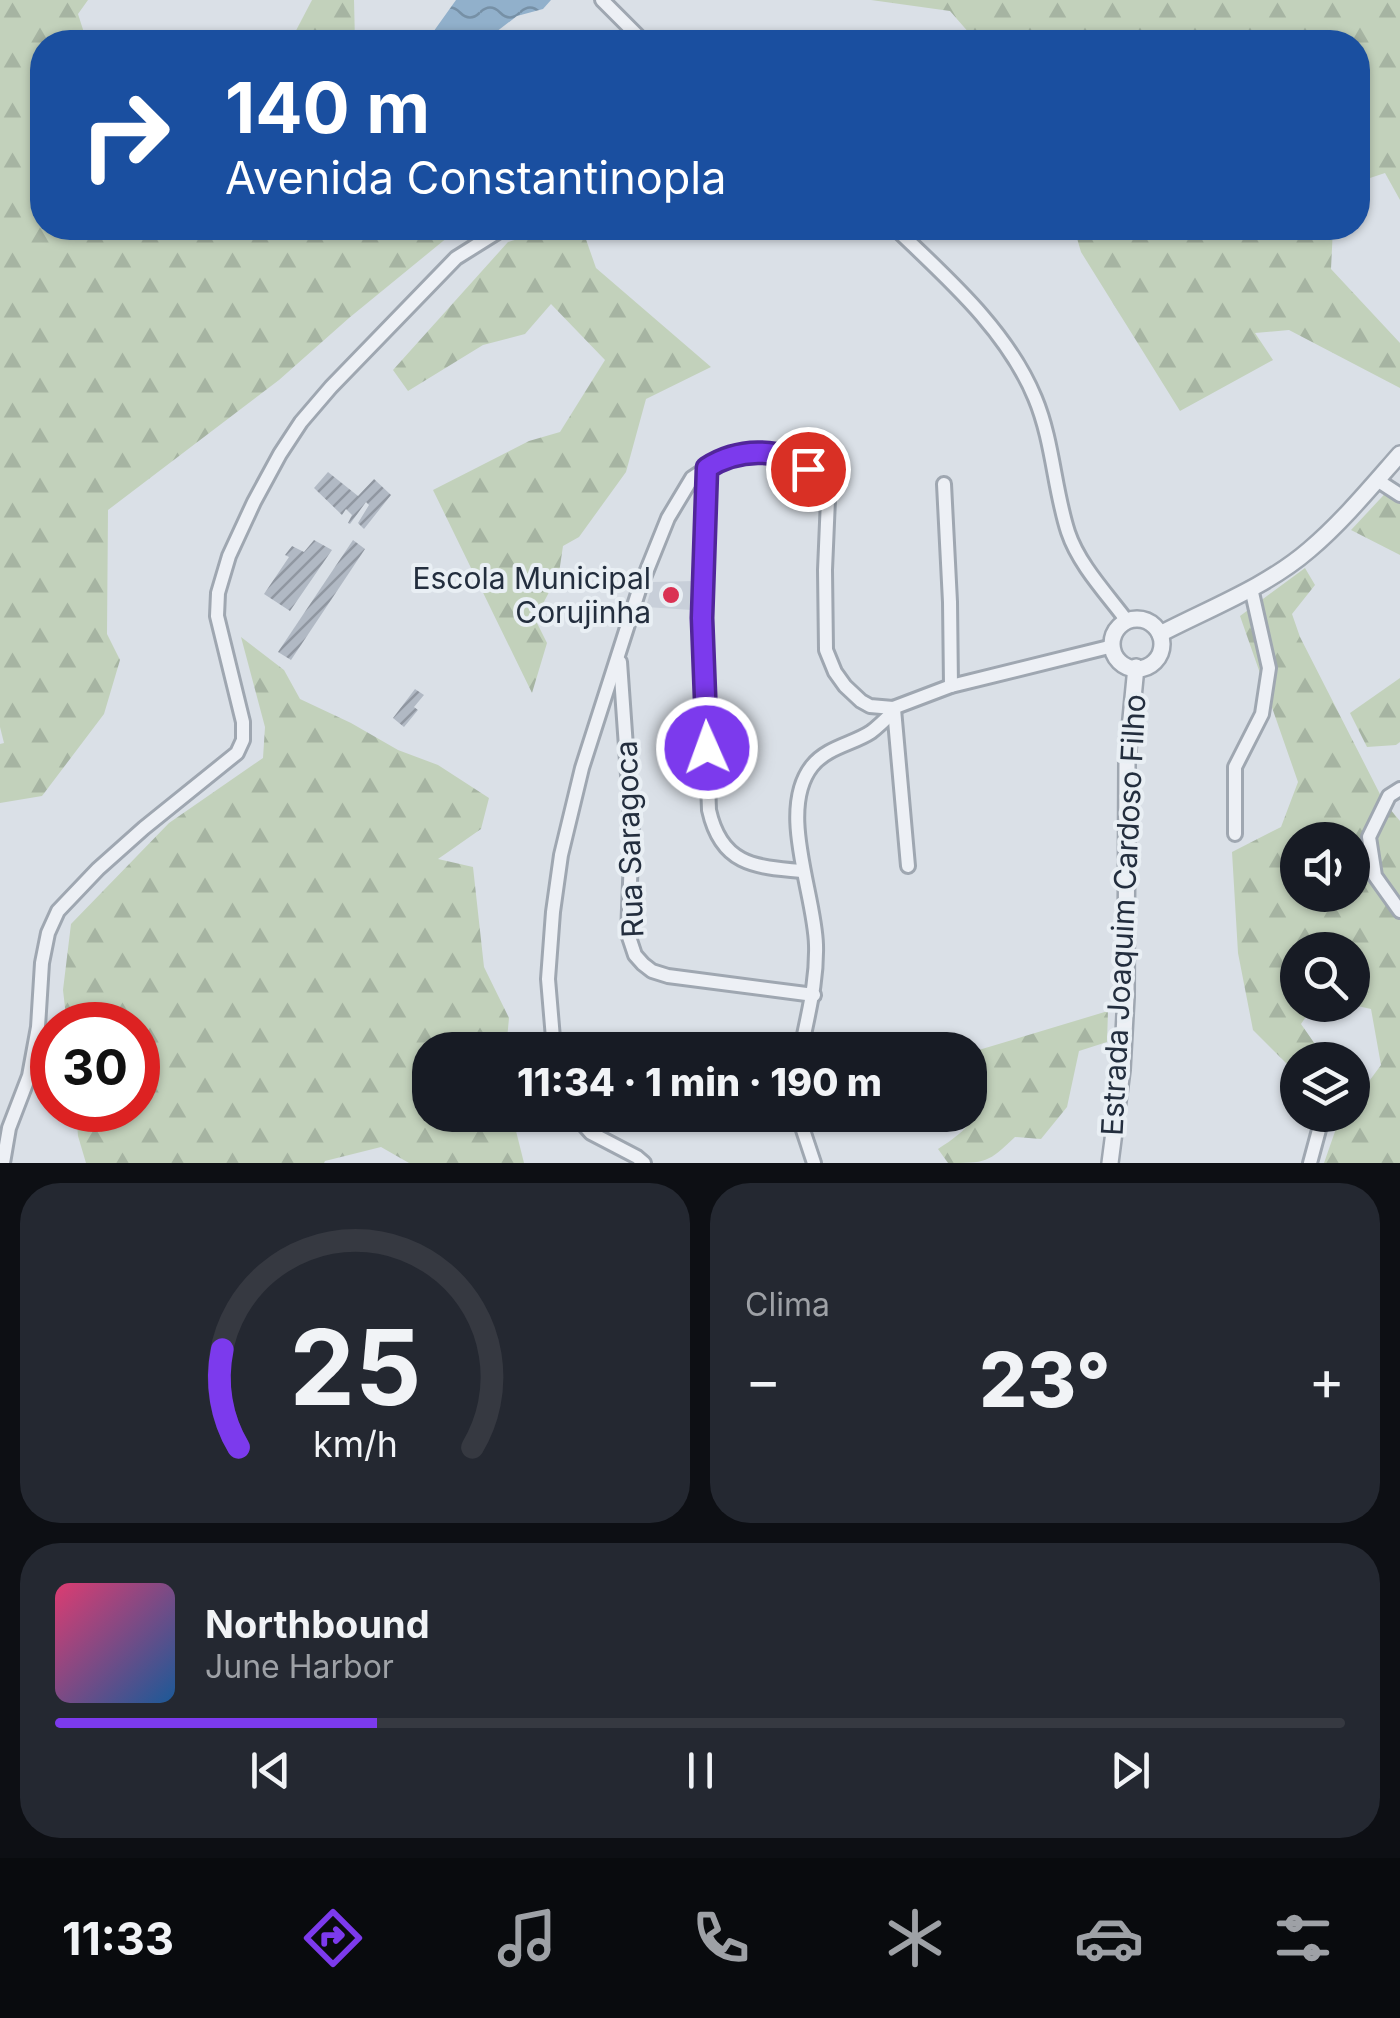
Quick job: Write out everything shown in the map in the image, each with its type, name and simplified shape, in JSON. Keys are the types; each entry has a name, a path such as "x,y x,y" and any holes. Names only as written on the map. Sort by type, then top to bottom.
{"street":[{"path":"602,0 632,30"},
{"path":"4,1163 9,1128 29,1076 38,1026 42,963 48,933 58,911 121,849 237,753 244,740 216,616 229,556 254,502 301,422 331,387 456,258 485,240"},
{"path":"908,240 962,292 1017,364 1040,412 1076,552 1127,621"},
{"path":"552,1032 548,979 560,855 582,768 639,590 668,518 692,478 725,456 774,453 798,461 815,473 828,499 826,650 830,662 845,686 861,701 894,710"},
{"path":"1160,634 1251,588 1309,550 1400,454"},
{"path":"707,468 702,618 709,810 713,828 722,844 739,859 763,868 802,871"},
{"path":"1377,480 1400,495"},
{"path":"944,484 951,686"},
{"path":"1235,834 1236,767 1262,714 1269,668 1251,588"},
{"path":"1144,620 1160,634 1162,648 1156,660 1146,667 1123,664 1114,653 1115,632 1127,621 1144,620"},
{"path":"805,1032 814,994 815,927 802,871 798,799 812,766 832,750 872,731 894,710 951,686 1112,646"},
{"name":"Rua Saragoca","path":"619,656 632,832 628,934 635,955 652,971 668,976 814,994"},
{"name":"Estrada Joaquim Cardoso Filho","path":"1110,1163 1122,1070 1126,997 1128,760 1136,667"},
{"path":"894,710 908,866"},
{"path":"1400,789 1389,796 1368,837 1375,876 1400,912"},
{"path":"590,1132 644,1163"},
{"path":"804,1132 814,1163"},
{"path":"1310,1163 1318,1132"}],"shaded area":[{"name":"Escola Municipal Corujinha","path":"694,581 692,610 646,607 653,582"}],"green space":[{"path":"0,0 88,0 78,14 83,30 30,30 30,240 444,240 279,380 108,510 107,634 120,660 104,714 42,796 0,803 0,744 4,743 0,727"},
{"path":"312,0 354,0 355,30 296,30"},
{"path":"871,0 1400,0 1400,200 1385,173 1370,178 1370,30 967,30 950,11"},
{"path":"586,240 596,268 711,367 646,399 626,472 579,537 563,546 559,573 535,619 547,643 532,693 433,490 529,441 560,432 605,360 551,304 525,334 483,345 408,391 393,370 508,242"},
{"path":"1078,240 1332,240 1331,269 1400,343 1400,388 1289,330 1255,333 1273,360 1180,411 1081,252"},
{"path":"1395,483 1400,487 1400,555 1351,530"},
{"path":"1305,568 1315,585 1292,614 1300,637 1384,802 1400,821 1400,1163 1324,1163 1335,1132 1370,1132 1370,1080 1381,1065 1370,1009 1370,932 1280,932 1280,1022 1302,1022 1314,1042 1280,1042 1280,1057 1253,1030 1238,953 1232,852 1280,828 1280,912 1370,912 1370,822 1283,822 1298,782 1240,616"},
{"path":"241,637 284,670 300,699 398,750 438,765 489,798 481,829 438,859 473,867 484,967 509,1018 508,1032 412,1032 412,1132 516,1132 524,1163 409,1163 381,1147 324,1163 86,1163 78,1132 160,1132 160,1002 64,1002 71,924 169,823 263,758 265,727"},
{"path":"1400,678 1400,742 1367,747 1350,713"},
{"path":"1108,1011 1107,1042 1079,1051 1067,1107 1041,1139 1015,1137 986,1160 948,1163 938,1149 961,1132 987,1132 987,1047"}],"water":[{"path":"456,0 551,0 543,9 517,16 499,30 435,30"}],"building":[{"path":"328,472 358,496 374,479 391,495 364,529 358,523 369,505 366,502 350,524 352,515 346,509 342,515 314,488"},
{"path":"314,540 332,550 290,611 264,594 292,546 304,552"},
{"path":"353,540 365,549 291,660 278,652"},
{"path":"415,689 424,695 404,727 393,718"}],"place":[{"name":"Escola Municipal Corujinha","path":"671,595"}],"route":[{"path":"707,748 702,618 707,468 725,456 774,453 808,469"}]}
